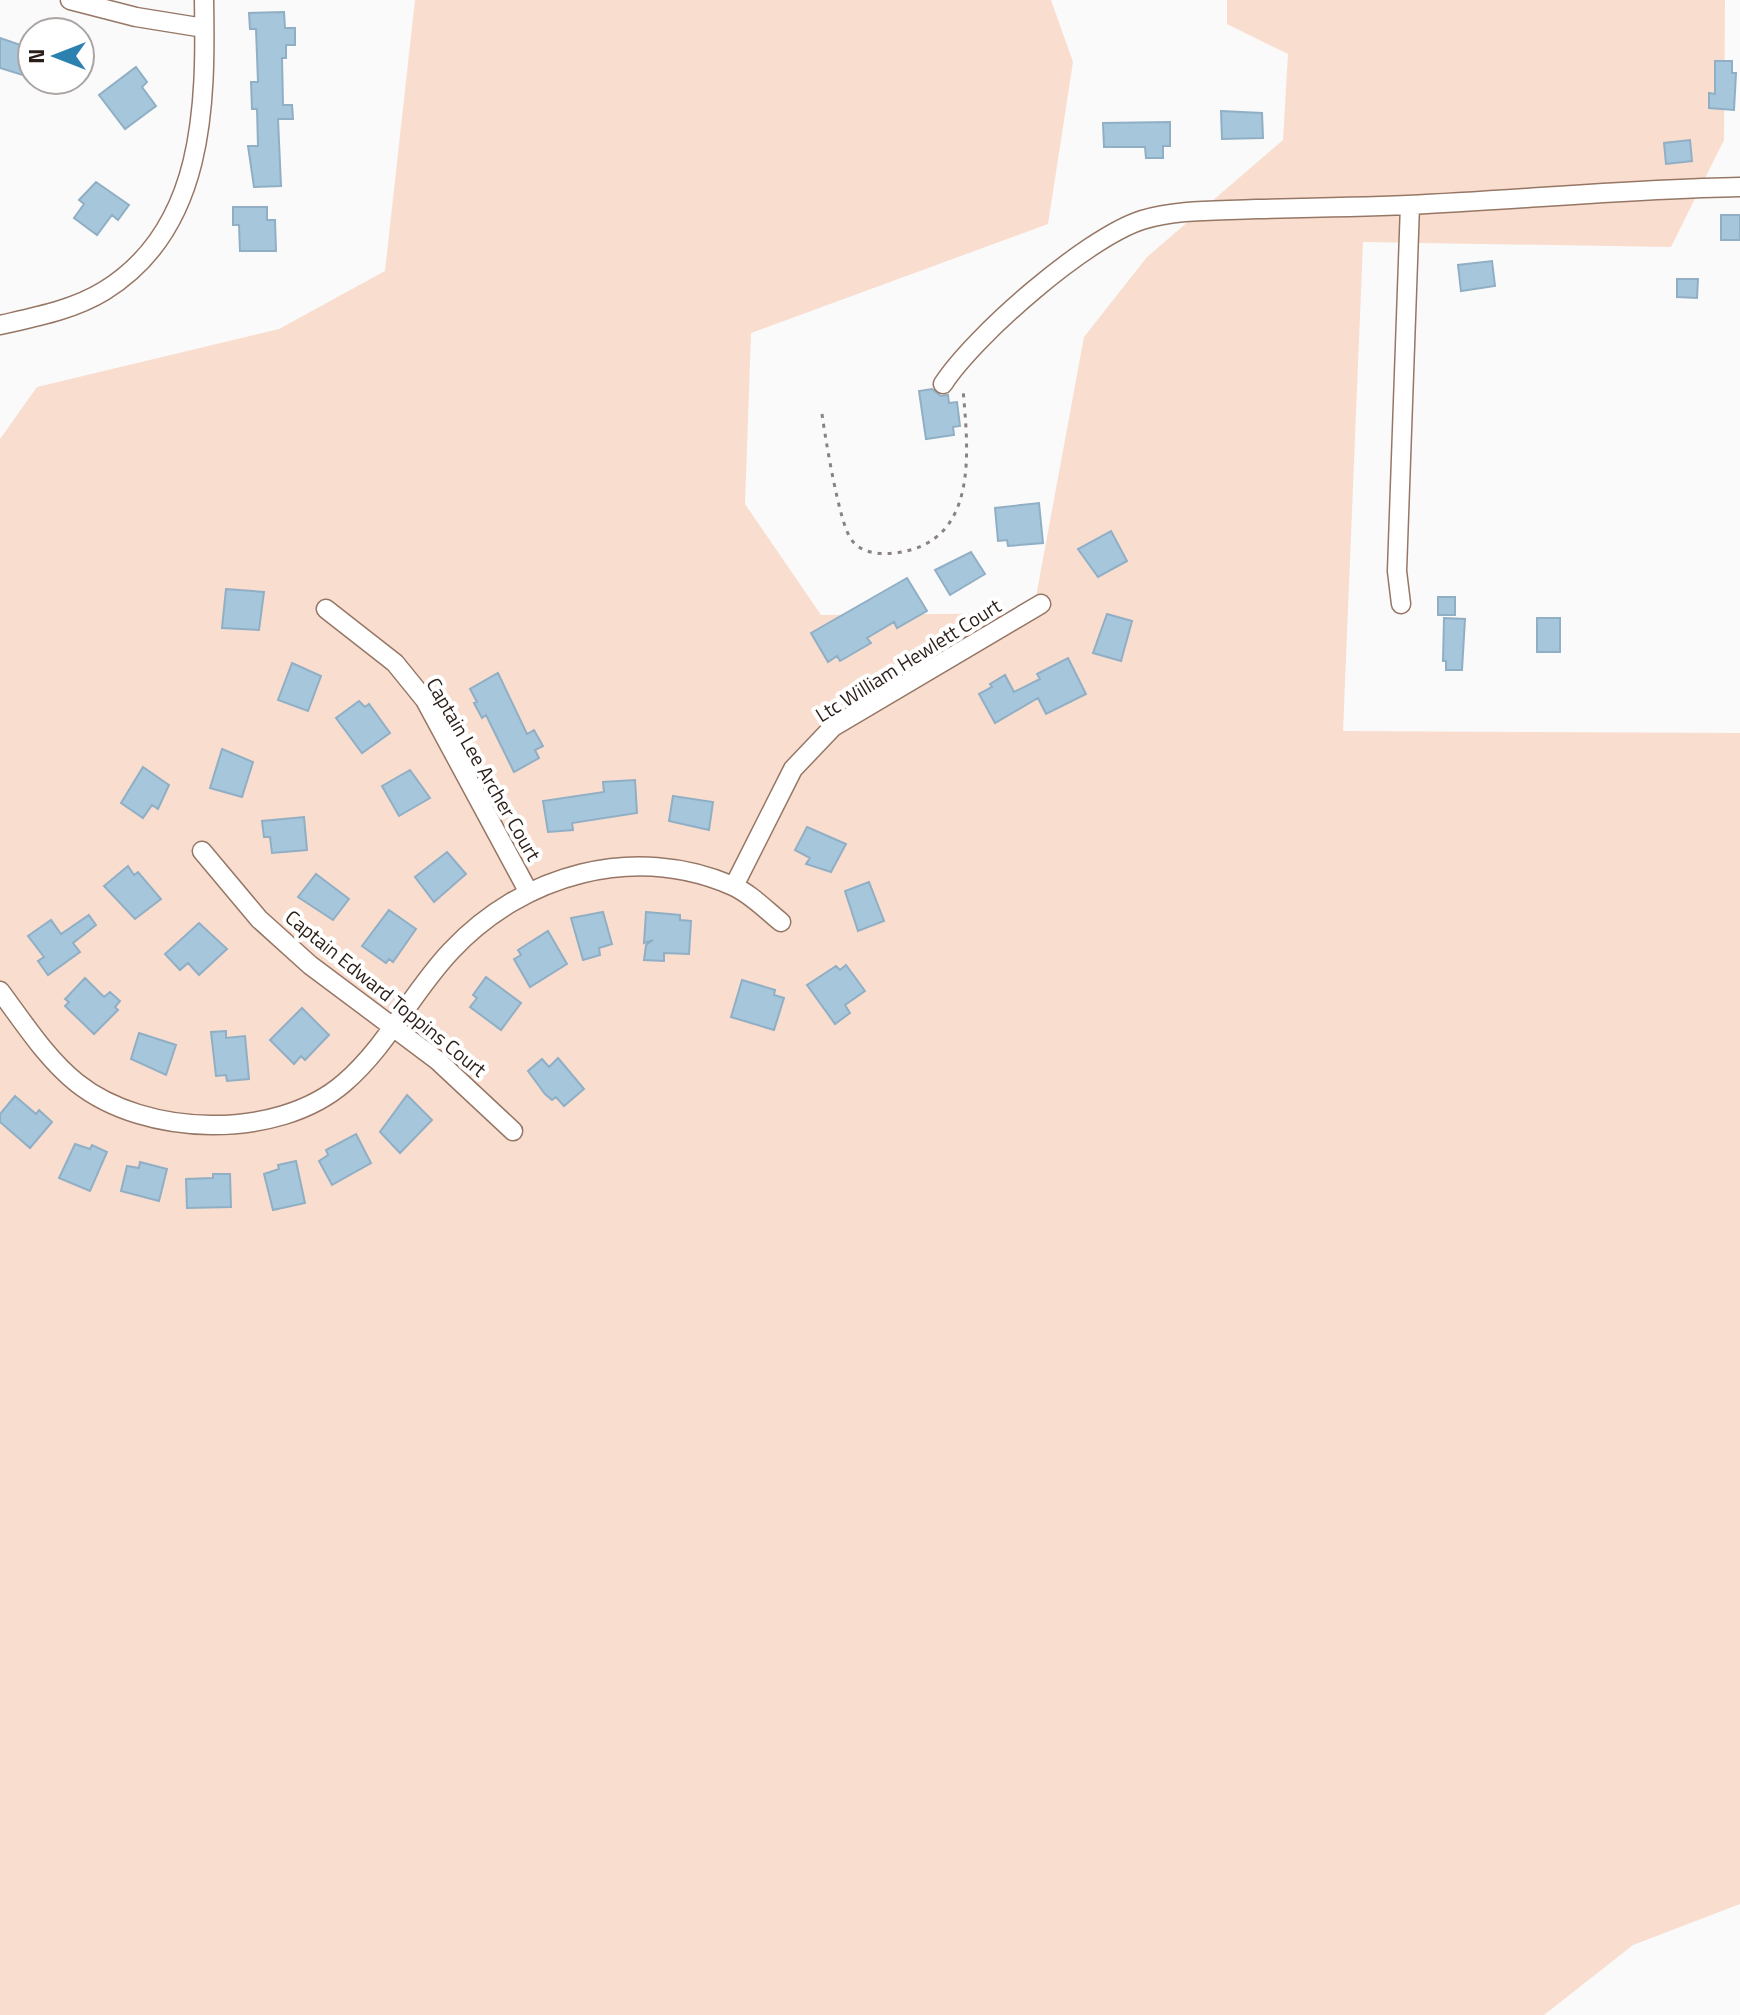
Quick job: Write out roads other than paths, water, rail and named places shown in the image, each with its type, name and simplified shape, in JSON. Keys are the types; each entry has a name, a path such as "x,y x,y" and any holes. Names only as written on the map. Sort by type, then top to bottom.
{"street":[{"path":"70,0 136,17 204,28"},
{"path":"0,325 47,315 102,292 137,267 162,233 185,189 201,136 204,0"},
{"path":"943,384 961,360 1045,283 1109,238 1144,220 1209,210 1410,205 1614,191 1740,187"},
{"path":"1401,604 1397,571 1410,205"},
{"name":"Ltc William Hewlett Court","path":"734,886 793,769 833,727 1041,604"},
{"name":"Captain Lee Archer Court","path":"326,609 395,663 425,700 528,891"},
{"name":"Captain Edward Toppins Court","path":"202,851 259,919 310,965 437,1060 513,1131"},
{"path":"0,991 51,1060 79,1085 113,1105 150,1119 195,1126 247,1122 296,1110 343,1084 394,1030 450,951 498,908 528,891 576,873 626,865 676,869 734,886 781,922"}]}
